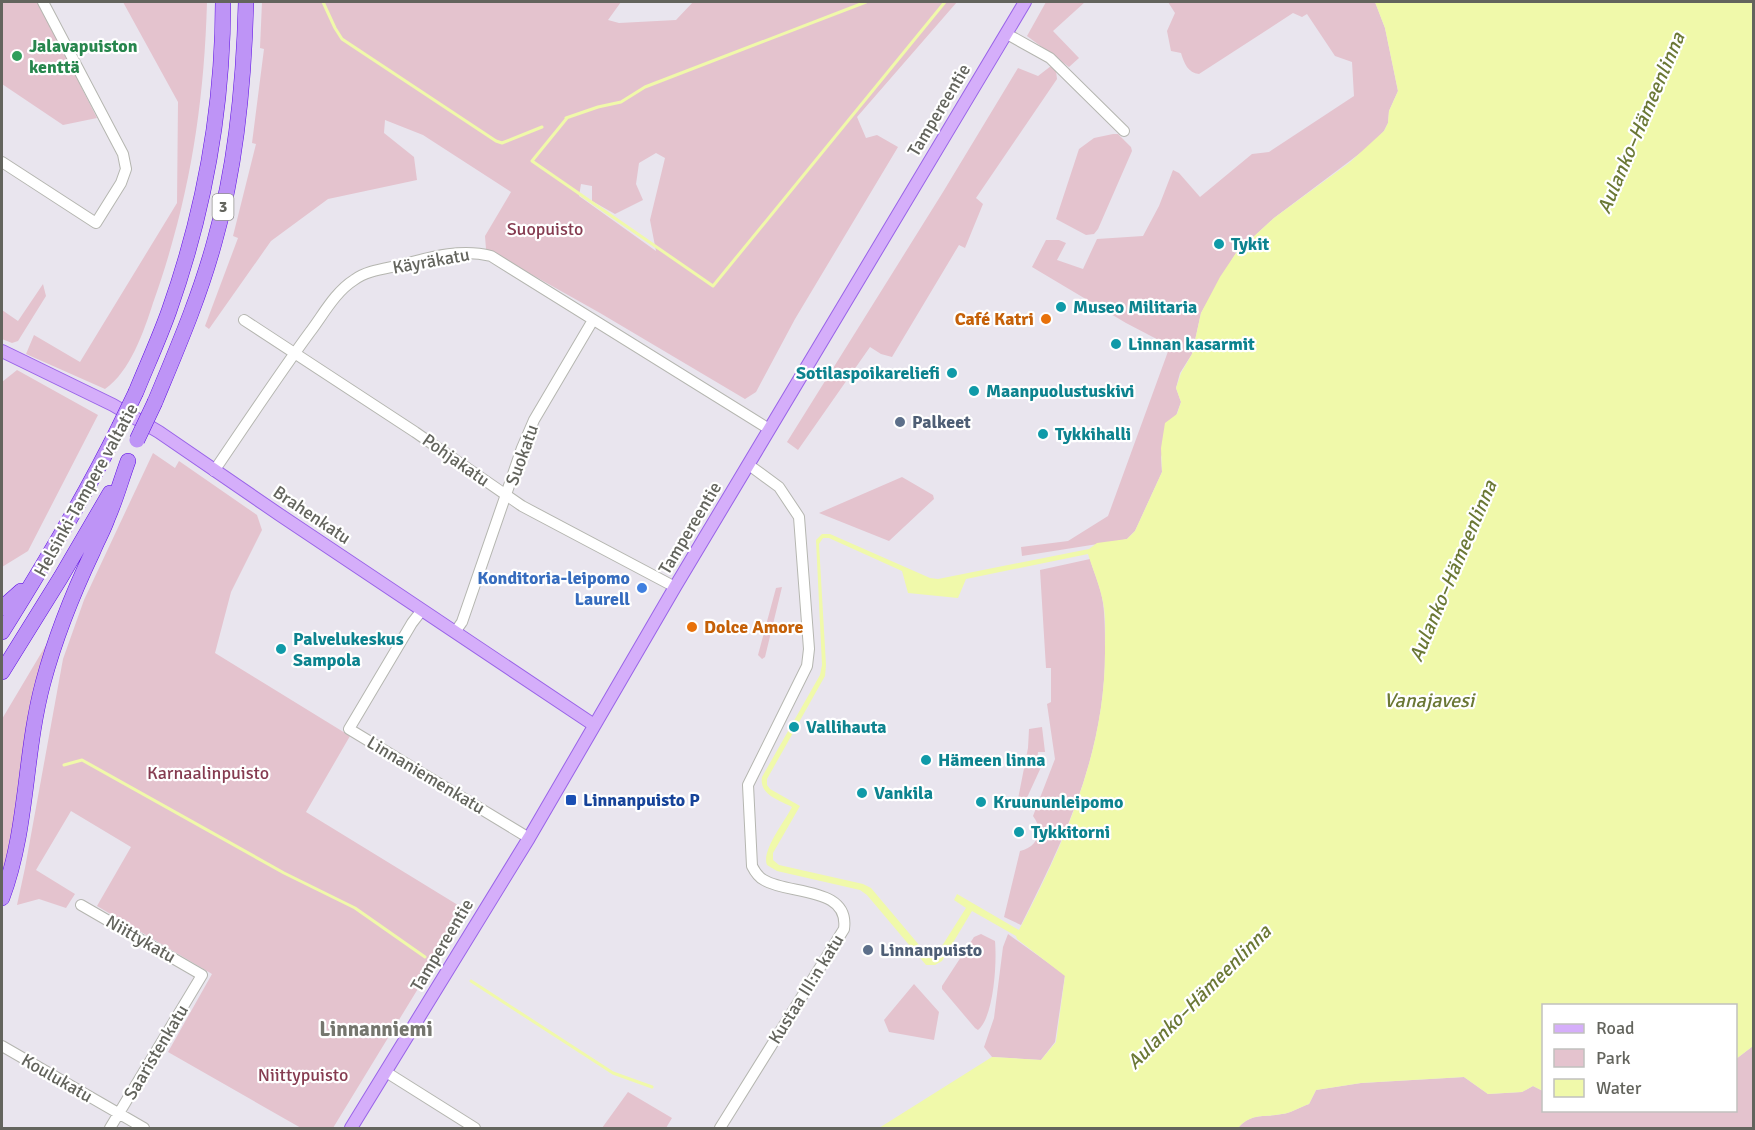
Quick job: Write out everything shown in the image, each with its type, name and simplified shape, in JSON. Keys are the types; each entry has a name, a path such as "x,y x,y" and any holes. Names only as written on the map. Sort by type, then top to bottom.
{"highway":[{"name":"Helsinki-Tampere valtatie","path":"2,632 92,482 136,392 169,312 193,236 207,177 218,103 224,2"},
{"name":"Helsinki-Tampere valtatie","path":"2,672 61,577 128,461 189,322 216,240 228,182 241,104 246,2"},
{"path":"2,898 19,842 34,725 53,649 108,518 128,461"},
{"path":"2,609 37,577"}],"main road":[{"name":"Tampereentie","path":"351,1128 529,838 675,587 1026,2"},
{"name":"Brahenkatu","path":"2,351 113,405 159,432 594,725"}],"street":[{"path":"2,162 96,223 115,193 126,169 123,154 43,2"},
{"path":"1007,34 1050,58 1124,131"},
{"name":"Käyräkatu","path":"214,471 294,353 332,302 354,279 365,274 440,255 478,253 491,256 769,429"},
{"name":"Pohjakatu","path":"244,320 416,432 507,496 675,587"},
{"name":"Suokatu","path":"455,633 462,622 522,448 534,420 593,320"},
{"name":"Kustaa III:n katu","path":"720,1128 844,929 845,919 840,909 828,898 776,886 758,876 752,866 748,785 807,666 809,649 799,517 779,487 749,465"},
{"name":"Linnaniemenkatu","path":"422,610 349,729 529,838"},
{"name":"Niittykatu","path":"81,905 201,975"},
{"name":"Saaristenkatu","path":"110,1128 201,975"},
{"name":"Koulukatu","path":"2,1046 144,1128"},
{"path":"386,1072 475,1128"}],"green space":[{"path":"2,2 38,2 97,118 63,125 2,84"},
{"path":"123,2 207,2 198,117 176,228 166,265 135,350 122,372 105,389 26,354 34,335 80,362 177,203 178,102"},
{"name":"Suopuisto","path":"262,2 621,2 608,20 619,23 676,20 693,2 957,2 857,117 866,138 877,135 898,147 795,319 756,392 745,399 486,249 485,236 511,192 423,135 385,120 384,133 414,157 417,180 328,199 271,241 209,329 205,326 238,238 233,236 256,144 252,143 264,49 260,48","holes":["656,153 665,158 650,220 656,251 579,196 581,184 592,186 592,201 615,214 643,200 636,184 639,163"]},
{"path":"1046,2 1085,2 1053,31 1079,58 1069,67 1027,36"},
{"path":"1168,2 1375,2 1385,28 1398,91 1389,111 1388,123 1384,131 1371,145 1274,218 1236,253 1201,313 1192,354 1180,373 1176,388 1181,402 1161,457 1162,472 1135,531 1123,540 1022,556 1021,547 1068,541 1108,516 1170,346 1126,323 1032,267 1046,240 1059,240 1066,243 1057,260 1083,269 1097,239 1143,236 1159,206 1173,170 1179,173 1200,197 1252,154 1269,152 1354,96 1352,62 1335,56 1307,14 1302,17 1293,13 1199,74 1189,70 1181,53 1171,51 1167,31 1175,13"},
{"path":"1051,66 1056,71 1057,79 976,198 983,204 965,248 959,245 892,357 881,354 870,347 798,450 787,442 1018,68 1038,76"},
{"path":"1118,134 1132,151 1098,229 1094,234 1086,235 1056,219 1079,149 1094,138"},
{"path":"43,284 46,296 18,341 12,343 2,339 2,310 18,321"},
{"path":"17,370 98,415 28,551 2,567 2,382"},
{"name":"Karnaalinpuisto","path":"153,453 175,468 179,461 257,515 262,530 231,592 215,653 350,736 306,812 466,910 333,1128 301,1128 168,1052 212,974 97,906 131,847 71,811 36,870 75,894 66,908 39,899 17,905 63,659 84,600"},
{"path":"902,477 933,495 934,499 889,541 819,513"},
{"path":"1090,559 1102,597 1105,620 1104,686 1099,722 1091,757 1068,825 1021,925 1004,917 1020,851 1031,846 1037,837 1038,827 1033,816 1055,759 1047,704 1051,702 1051,668 1046,668 1040,570"},
{"path":"782,587 765,657 762,659 758,655 776,588"},
{"path":"49,640 28,719 12,838 2,876 2,719"},
{"path":"1042,727 1045,752 1038,752 1037,763 1042,765 1025,802 1018,799 1028,748 1029,729"},
{"path":"981,934 995,941 995,962 988,1014 978,1030 942,989 942,986 974,937"},
{"path":"1008,934 1065,975 1055,1042 1041,1060 992,1057 984,1047 994,1018 1003,947"},
{"path":"914,984 939,1012 934,1040 889,1032 884,1020"},
{"path":"1753,1046 1753,1128 1238,1128 1253,1118 1285,1113 1309,1104 1316,1090 1361,1083 1464,1077 1488,1094 1522,1092 1533,1086 1542,1090 1542,1112 1737,1112 1737,1058"},
{"path":"628,1092 672,1118 666,1128 602,1128"}],"water":[{"name":"Vanajavesi","path":"1375,2 1753,2 1753,1046 1737,1058 1737,1004 1542,1004 1542,1090 1533,1086 1522,1092 1488,1094 1464,1077 1361,1083 1316,1090 1309,1104 1285,1113 1253,1118 1238,1128 879,1128 992,1057 1041,1060 1056,1042 1065,976 1016,936 972,911 942,961 935,965 926,965 867,895 860,890 777,871 767,865 767,852 770,844 792,807 767,793 762,777 820,675 822,665 816,540 822,534 830,534 930,578 938,579 1089,549 1097,543 1127,539 1135,531 1162,472 1161,448 1165,423 1177,414 1181,402 1176,388 1181,373 1192,354 1201,313 1220,277 1236,253 1274,218 1349,163 1384,131 1388,123 1389,111 1398,91 1385,28","holes":["823,538 829,538 902,571 908,593 958,598 966,579 1088,554 1102,596 1105,619 1103,686 1090,759 1067,829 1019,930 957,894 954,900 966,908 935,957 930,958 871,888 863,884 779,865 773,860 773,853 800,806 767,785 767,779 825,676 819,544"]}],"waterway":[{"path":"323,2 342,39 496,141 502,143 542,127"},
{"path":"566,118 621,102 645,87 866,2"},
{"path":"567,118 532,161 713,286 945,2"},
{"path":"64,765 82,760 284,873 355,908 425,957"},
{"path":"471,981 613,1073 652,1087"}],"place":[{"name":"Jalavapuiston kenttä","path":"17,56"},
{"name":"Tykit","path":"1219,244"},
{"name":"Museo Militaria","path":"1061,307"},
{"name":"Café Katri","path":"1046,319"},
{"name":"Linnan kasarmit","path":"1116,344"},
{"name":"Sotilaspoikareliefi","path":"952,373"},
{"name":"Maanpuolustuskivi","path":"974,391"},
{"name":"Palkeet","path":"900,422"},
{"name":"Tykkihalli","path":"1043,434"},
{"name":"Konditoria-leipomo Laurell","path":"642,588"},
{"name":"Dolce Amore","path":"692,627"},
{"name":"Palvelukeskus Sampola","path":"281,649"},
{"name":"Vallihauta","path":"794,727"},
{"name":"Hämeen linna","path":"926,760"},
{"name":"Vankila","path":"862,793"},
{"name":"Linnanpuisto P","path":"571,800"},
{"name":"Kruununleipomo","path":"981,802"},
{"name":"Tykkitorni","path":"1019,832"},
{"name":"Linnanpuisto","path":"868,950"}],"district":[{"name":"Linnanniemi","path":"376,1029"}],"water label":[{"name":"Aulanko–Hämeenlinna","path":"1641,123"},
{"name":"Aulanko–Hämeenlinna","path":"1453,571"},
{"name":"Aulanko–Hämeenlinna","path":"1199,997"}],"park label":[{"name":"Niittypuisto","path":"303,1075"}]}
